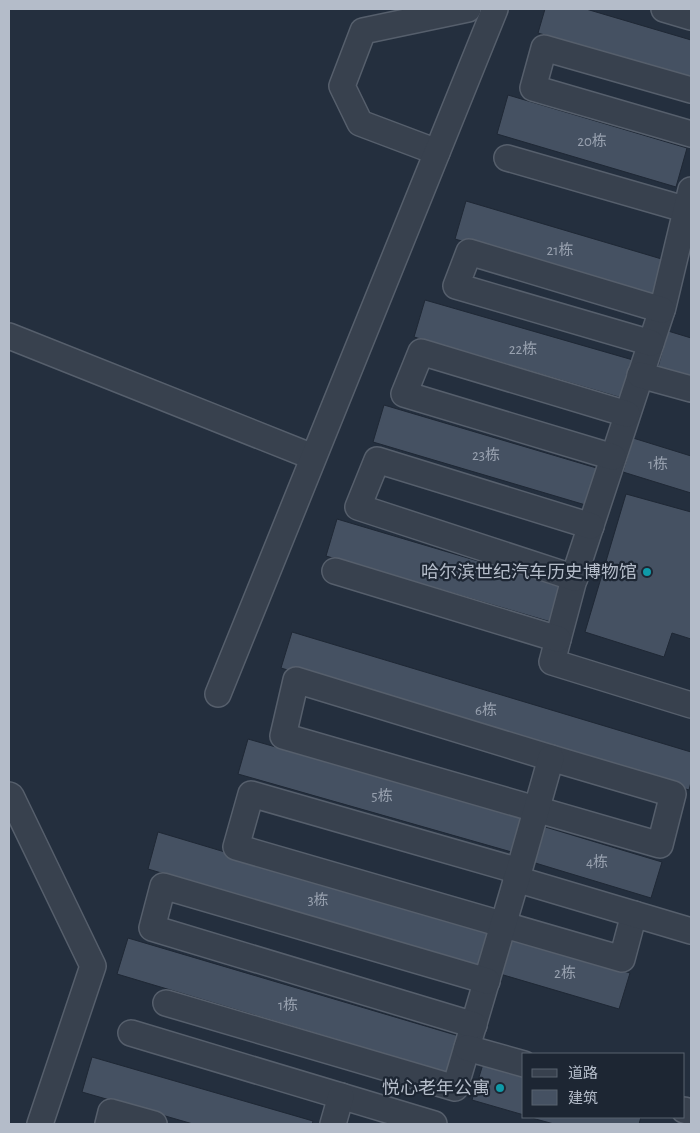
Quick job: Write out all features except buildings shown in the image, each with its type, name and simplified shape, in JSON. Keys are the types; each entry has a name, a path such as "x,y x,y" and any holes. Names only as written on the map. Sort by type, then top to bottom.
{"street":[{"path":"437,152 360,122 342,86 363,31 468,9"},
{"path":"218,694 494,9"},
{"path":"664,9 691,17"},
{"path":"691,90 544,48 533,88 691,134"},
{"path":"507,158 690,204 682,267 662,310 627,414 575,578 552,662 691,705"},
{"path":"651,344 456,286 469,252 662,310"},
{"path":"9,336 313,457"},
{"path":"613,457 404,394 421,352 627,414"},
{"path":"640,375 691,389"},
{"path":"575,578 358,506 377,460 591,526"},
{"path":"335,572 558,639"},
{"path":"296,680 673,794 660,845 536,809 283,736 296,680"},
{"path":"166,1003 455,1088 551,758"},
{"path":"634,914 622,960 236,847 251,794 518,875 691,931"},
{"path":"9,795 12,796 93,966 40,1124"},
{"path":"487,982 163,886 152,928 471,1037 522,1063"},
{"path":"131,1033 434,1124"},
{"path":"332,1124 341,1096"},
{"path":"108,1124 112,1112 154,1124"}],"place":[{"name":"哈尔滨世纪汽车历史博物馆","path":"647,572"},
{"name":"悦心老年公寓","path":"500,1088"}]}
